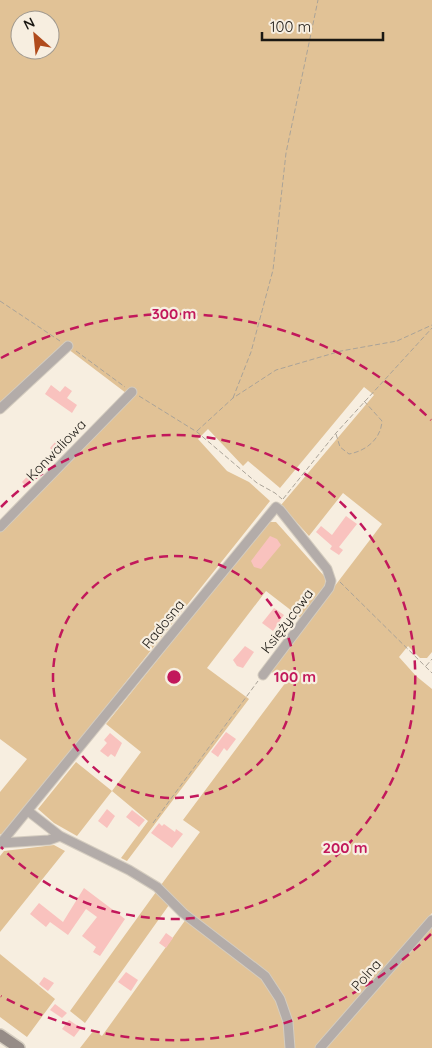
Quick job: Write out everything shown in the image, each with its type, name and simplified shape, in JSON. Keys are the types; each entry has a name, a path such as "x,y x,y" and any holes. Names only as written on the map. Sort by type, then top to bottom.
{"main road":[{"path":"0,1035 18,1048"}],"street":[{"path":"0,409 68,346"},
{"name":"Konwaliowa","path":"0,527 132,392"},
{"name":"Księżycowa","path":"263,675 329,588 331,581 327,569 276,507"},
{"name":"Radosna","path":"1,844 276,507"},
{"path":"28,811 60,836 129,870 157,887 183,913 265,976 280,999 288,1022 290,1048"},
{"path":"1,844 49,840 60,836"},
{"name":"Polna","path":"320,1048 432,920"}],"path":[{"path":"233,398 250,352 273,270 286,154 317,16 318,0"},
{"path":"0,301 68,346 132,392 196,432 257,483 275,493 282,500 336,433 432,327"},
{"path":"196,432 233,398 276,370 341,351 397,341 432,327"},
{"path":"336,433 340,447 349,454 361,452 373,442 382,430 382,421 364,401"},
{"path":"340,582 432,673"},
{"path":"425,667 432,659"},
{"name":"Księżycowa","path":"153,823 263,675"}],"shaded area":[{"path":"0,0 432,0 432,652 427,658 420,658 408,646 399,657 416,676 432,689 432,913 316,1048 80,1048 94,1030 102,1036 189,915 161,885 200,832 183,820 286,682 270,671 382,524 343,493 309,536 281,505 374,395 364,387 280,488 248,461 243,466 208,429 198,439 227,471 249,482 270,501 3,836 0,834 0,792 27,759 0,739 0,530 126,393 68,349 0,406"},
{"path":"268,522 276,522 325,577 326,585 301,618 266,591 207,668 249,699 127,861 121,858 148,821 112,791 141,752 106,724"},
{"path":"76,762 112,791 77,836 54,823 38,809"},
{"path":"54,845 65,851 0,932 0,856 4,851"},
{"path":"156,892 169,905 85,1023 70,1011"},
{"path":"432,925 432,1048 325,1048"},
{"path":"0,954 55,999 27,1037 0,1017"}],"building":[{"path":"51,385 60,392 65,386 72,391 67,398 77,405 72,413 45,394"},
{"path":"56,441 63,448 57,454 50,448"},
{"path":"39,464 44,469 27,487 22,482"},
{"path":"346,516 357,524 339,547 343,550 339,555 330,549 332,546 316,532 321,526 332,535"},
{"path":"270,536 277,539 281,545 261,569 254,567 251,561"},
{"path":"274,608 284,615 273,631 262,623"},
{"path":"245,646 254,652 243,668 237,666 233,660"},
{"path":"226,732 236,739 227,751 224,748 218,757 211,752"},
{"path":"110,733 122,743 115,757 111,754 108,757 100,751 107,743 104,740"},
{"path":"107,809 115,816 107,828 98,821"},
{"path":"132,810 145,820 139,827 126,817"},
{"path":"159,823 162,826 164,824 175,832 176,829 183,834 172,848 151,833"},
{"path":"84,888 125,919 100,956 93,952 96,947 82,936 97,917 86,909 68,935 50,922 46,927 30,914 39,903 63,922"},
{"path":"166,933 173,938 166,948 159,943"},
{"path":"126,972 138,980 131,991 118,982"},
{"path":"44,977 54,983 48,991 39,984"},
{"path":"55,1004 67,1013 62,1018 50,1010"},
{"path":"69,1020 81,1028 74,1037 62,1029"}]}
